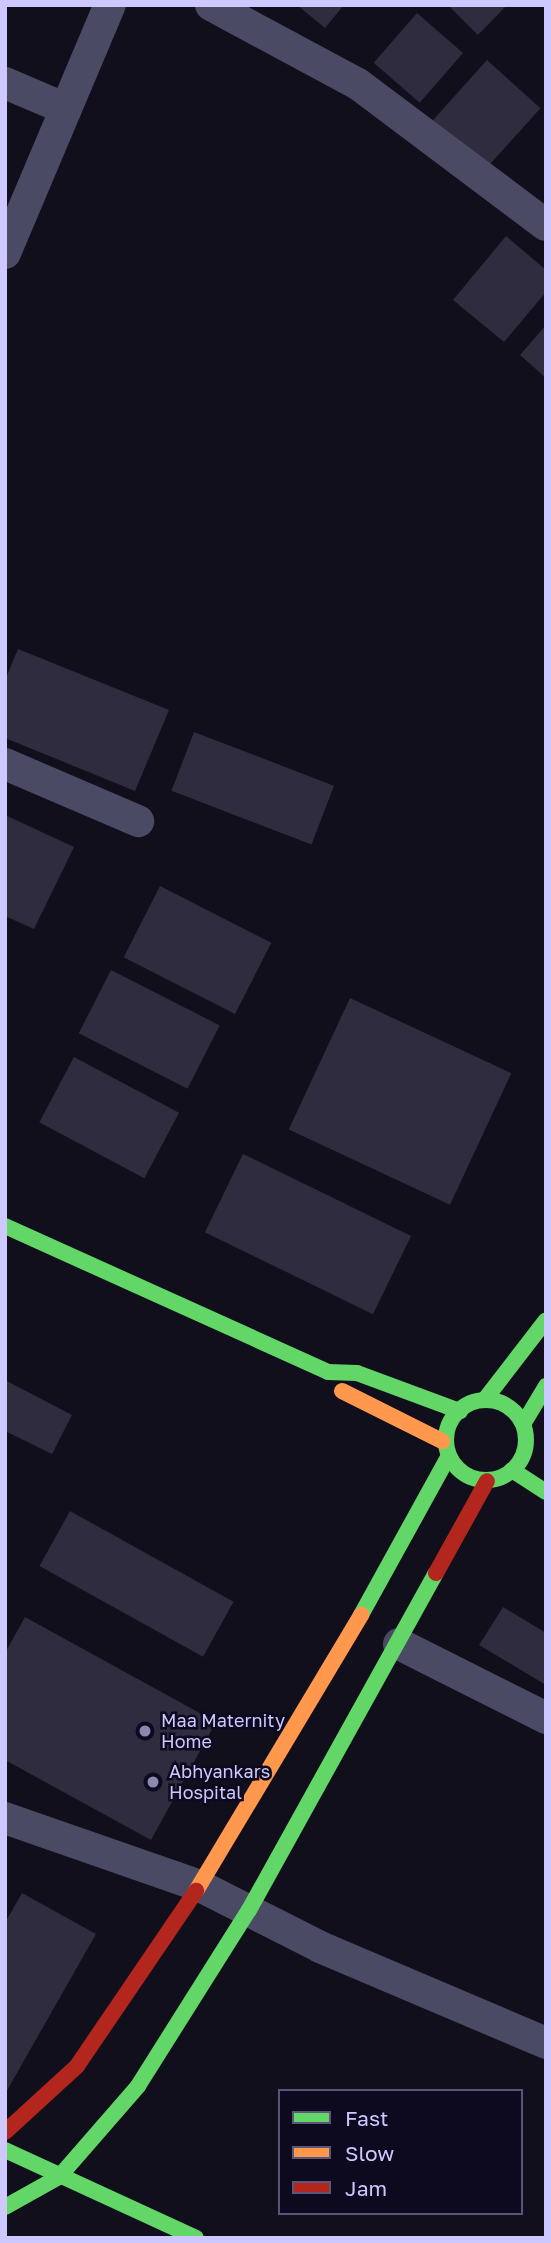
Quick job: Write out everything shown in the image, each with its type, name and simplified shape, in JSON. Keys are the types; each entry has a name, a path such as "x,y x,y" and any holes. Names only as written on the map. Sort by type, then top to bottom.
{"main road":[{"path":"5,1226 328,1372 356,1373 460,1411"},
{"path":"487,1481 463,1474 446,1459 442,1441 460,1411 486,1398 546,1320"},
{"path":"328,1372 342,1391 442,1441"},
{"path":"5,2207 59,2177 138,2086 248,1910 399,1644 487,1481 512,1470 528,1445 525,1421 546,1386"},
{"path":"486,1398 525,1421"},
{"path":"528,1445 546,1454"},
{"path":"5,2132 77,2066 200,1886 399,1551 446,1459"},
{"path":"512,1470 546,1492"},
{"path":"5,2150 196,2238"}],"street":[{"path":"5,253 110,5"},
{"path":"211,5 358,84 546,225"},
{"path":"5,83 66,109"},
{"path":"5,764 138,821"},
{"path":"399,1644 546,1718"},
{"path":"5,1818 200,1886 546,2043"}],"building":[{"path":"297,5 344,5 325,28"},
{"path":"448,5 507,5 478,35"},
{"path":"417,13 463,53 420,103 374,63"},
{"path":"487,60 541,108 485,170 431,122"},
{"path":"506,236 546,270 546,292 504,342 453,300"},
{"path":"546,325 546,378 520,355"},
{"path":"18,649 169,710 135,791 5,738 5,680"},
{"path":"194,732 334,786 311,845 171,791"},
{"path":"5,815 74,847 34,929 5,916"},
{"path":"160,886 271,943 235,1014 124,957"},
{"path":"111,970 220,1025 187,1089 79,1033"},
{"path":"350,998 511,1073 450,1205 289,1129"},
{"path":"74,1057 179,1113 144,1178 39,1122"},
{"path":"243,1154 411,1236 373,1314 205,1232"},
{"path":"5,1380 72,1415 52,1454 5,1431"},
{"path":"70,1511 234,1602 203,1657 39,1566"},
{"path":"503,1607 546,1633 546,1685 479,1645"},
{"path":"25,1617 216,1722 151,1840 5,1760 5,1653"},
{"path":"22,1893 96,1934 5,2094 5,1923"}],"traffic: fast":[{"path":"5,1226 328,1372 357,1373 460,1411"},
{"path":"486,1398 546,1320"},
{"path":"525,1421 546,1386"},
{"path":"478,1400 494,1400 508,1407 519,1418 526,1432 526,1440 523,1455 508,1473 494,1480 478,1480 464,1473 453,1462 446,1448 446,1432 453,1418 464,1407 478,1400"},
{"path":"361,1615 447,1459"},
{"path":"512,1470 546,1492"},
{"path":"5,2207 59,2177 138,2086 249,1910 436,1573"},
{"path":"5,2150 196,2238"}],"traffic: slow":[{"path":"342,1391 442,1441"},
{"path":"196,1891 361,1615"}],"traffic: jam":[{"path":"436,1573 487,1481"},
{"path":"5,2132 77,2066 196,1891"}],"place":[{"name":"Maa Maternity Home","path":"145,1731"},
{"name":"Abhyankars Hospital","path":"153,1782"}]}
